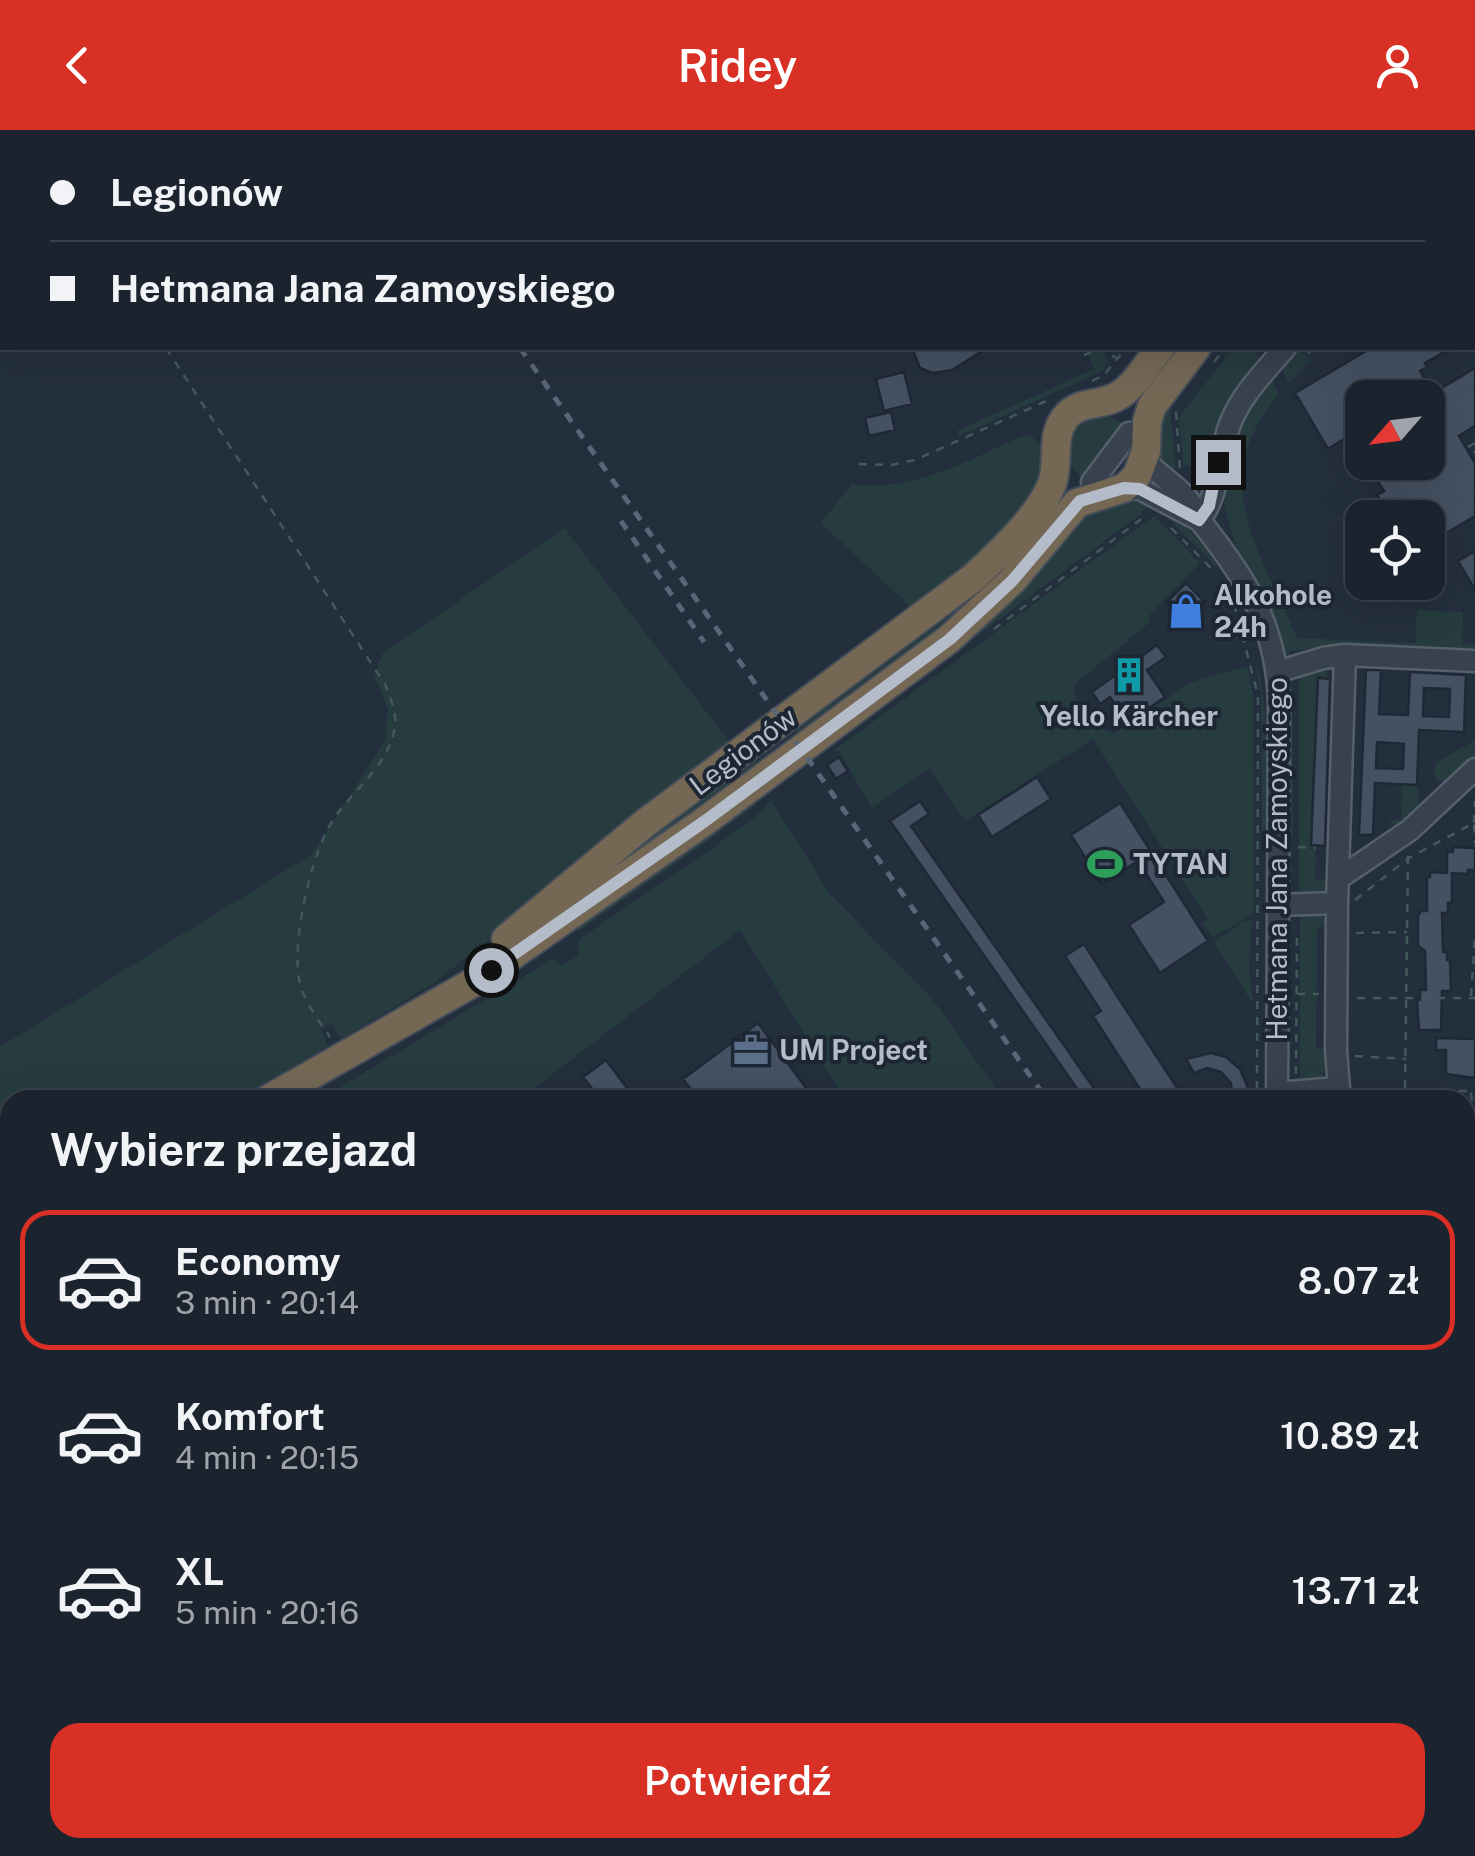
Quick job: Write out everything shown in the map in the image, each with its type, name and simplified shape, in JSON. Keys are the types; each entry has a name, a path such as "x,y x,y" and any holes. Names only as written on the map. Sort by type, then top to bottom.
{"highway":[{"path":"1094,392 1129,387 1158,350"},
{"path":"1056,458 1071,478 1094,495 1124,488 1137,476 1152,406 1201,360"},
{"name":"Legionów","path":"398,1022 536,915 644,824 973,578 1000,552 1049,490 1057,435 1066,417 1084,405 1094,392"},
{"path":"1094,392 1121,412 1144,447"},
{"name":"Legionów","path":"283,1090 398,1022 458,992 614,886 936,650 1012,581 1072,508 1094,495"}],"street":[{"path":"1199,520 1209,506 1231,419 1275,351"},
{"path":"1094,495 1092,482 1129,433 1144,447"},
{"name":"Hetmana Jana Zamoyskiego","path":"1144,447 1189,500 1251,593 1266,626 1278,672 1277,1090"},
{"name":"Hetmana Jana Zamoyskiego","path":"1124,488 1140,489 1199,520"},
{"path":"1338,1090 1327,995 1343,904 1338,879 1345,655"},
{"path":"1278,672 1345,655 1475,662"},
{"path":"1338,879 1398,839 1475,769"},
{"path":"1278,906 1343,904"}],"path":[{"path":"167,350 386,686 395,714 392,738 368,779 332,820 319,846 298,933 296,963 302,990 342,1055"},
{"path":"1084,355 1097,350"},
{"path":"1105,350 1117,359"},
{"path":"1094,392 1124,350"},
{"path":"1306,350 1314,356"},
{"path":"859,464 908,462 1052,399"},
{"path":"1176,478 1180,472 1174,414 1180,406"},
{"path":"1468,447 1475,443"},
{"path":"1180,472 1217,468"},
{"path":"1167,523 1220,577"},
{"path":"1234,603 1258,695 1277,1090"},
{"path":"1475,801 1475,842"},
{"path":"1343,904 1410,858 1474,823"},
{"path":"1398,839 1410,858 1406,1090"},
{"path":"1296,847 1316,848"},
{"path":"1356,932 1408,932"},
{"path":"1278,1090 1297,994 1473,998 1475,936"},
{"path":"1355,1058 1406,1059"}],"green space":[{"path":"1086,350 1119,350 1104,351 1109,362 1102,371 959,436 957,431 1094,369"},
{"path":"1231,350 1256,354 1261,363 1228,408 1207,465 1183,466 1179,417"},
{"path":"1294,350 1311,360 1289,383 1281,367"},
{"path":"1268,381 1273,382 1279,394 1257,427 1245,457 1242,487 1256,545 1297,638 1415,643 1417,610 1463,612 1462,644 1475,645 1475,650 1338,645 1289,651 1289,660 1284,658 1259,590 1234,541 1224,504 1227,464 1241,417"},
{"path":"1163,405 1170,410 1176,467 1170,474 1159,457"},
{"path":"1104,414 1126,426 1086,480 1069,460 1067,435 1078,421"},
{"path":"1022,436 1032,437 1042,446 1044,470 1039,487 998,541 915,611 821,523 852,484 875,486 918,479 960,465"},
{"path":"1061,491 1067,496 989,590 801,738 792,725"},
{"path":"1131,499 1150,502 1141,514 827,744 1082,511"},
{"path":"1161,511 1195,537 1220,571"},
{"path":"1154,516 1200,563 1148,617 1151,621 1074,685 1074,696 1104,730 1114,733 1192,682 1247,666 1253,693 1254,910 1252,915 1213,937 1202,924 1208,920 1093,739 965,821 930,768 872,808 839,751 833,751"},
{"path":"564,528 733,746 433,984 341,1039 331,1024 321,1029 328,1046 252,1090 0,1090 0,1047 312,854 385,741 388,709 374,675 383,653"},
{"path":"1328,662 1327,679 1318,679 1311,845 1316,846 1315,879 1327,880 1324,895 1299,896 1299,673"},
{"path":"1256,667 1260,678 1265,721 1269,840 1262,840 1261,692"},
{"path":"1292,676 1291,839 1286,838 1287,686"},
{"path":"1475,740 1475,756 1445,781 1437,781 1436,763"},
{"path":"752,754 760,765 549,912"},
{"path":"1402,784 1417,785 1419,806 1397,830 1389,821 1401,819"},
{"path":"766,791 755,805 697,849 577,932 581,925"},
{"path":"771,800 829,893 934,1001 997,1090 839,1090 740,930 532,1090 336,1090 554,958 562,965 579,955 578,940 761,812"},
{"path":"1300,912 1321,915 1327,926 1317,927 1316,1049 1326,1049 1326,1070 1321,1080 1300,1082"},
{"path":"1252,920 1249,966 1253,1004 1214,942"},
{"path":"542,955 319,1090 311,1090 532,956"}],"building":[{"path":"913,350 984,350 952,370 933,373 920,368"},
{"path":"1368,350 1448,350 1425,363 1427,367 1420,371 1425,380 1345,380 1345,438 1328,449 1295,393"},
{"path":"1475,368 1475,426 1459,436 1475,463 1475,516 1445,534 1445,500 1380,500 1377,495 1384,491 1377,480 1445,480 1445,386"},
{"path":"904,372 912,404 884,411 876,379"},
{"path":"891,412 895,430 869,436 865,418"},
{"path":"1475,551 1475,590 1458,561"},
{"path":"1186,583 1205,602 1186,621 1167,602"},
{"path":"1157,645 1166,657 1147,670 1165,697 1128,722 1110,697 1100,704 1092,692"},
{"path":"1366,670 1381,670 1379,714 1408,715 1410,672 1466,675 1464,732 1419,730 1417,785 1375,783 1373,835 1359,835","holes":["1424,688 1450,689 1449,717 1423,716","1377,742 1404,744 1403,769 1376,768"]},
{"path":"1318,678 1330,679 1325,846 1311,845"},
{"path":"839,757 848,771 836,779 827,765"},
{"path":"1037,777 1051,799 992,837 978,815"},
{"path":"920,801 929,814 911,826 1095,1090 1078,1090 890,821"},
{"path":"1120,803 1208,941 1160,973 1129,925 1164,902 1138,861 1102,884 1071,835"},
{"path":"1453,847 1475,848 1475,870 1468,870 1468,874 1452,873 1452,903 1448,903 1448,913 1442,913 1443,952 1447,952 1450,960 1451,991 1442,991 1441,1030 1419,1030 1417,1000 1420,990 1426,990 1425,951 1418,946 1418,916 1427,911 1427,877 1430,872 1447,873 1447,852 1453,852"},
{"path":"1084,944 1179,1090 1141,1090 1093,1016 1101,1011 1065,956"},
{"path":"758,1023 808,1090 691,1090 683,1079"},
{"path":"1436,1038 1475,1039 1475,1078 1446,1074 1446,1050 1436,1050"},
{"path":"1211,1053 1226,1057 1240,1069 1248,1090 1231,1090 1231,1083 1221,1072 1207,1068 1194,1073 1186,1059"},
{"path":"606,1060 628,1090 593,1090 583,1077"}],"railway":[{"path":"521,350 1040,1090"},
{"path":"621,521 704,642"}],"place":[{"name":"Alkohole 24h","path":"1186,611"},
{"name":"Yello Kärcher","path":"1129,675"},
{"name":"TYTAN","path":"1105,864"},
{"name":"UM Project","path":"751,1050"}],"route":[{"path":"491,970 705,821 950,639 1012,581 1080,501 1124,488 1140,489 1199,520 1209,506 1218,462"}]}
